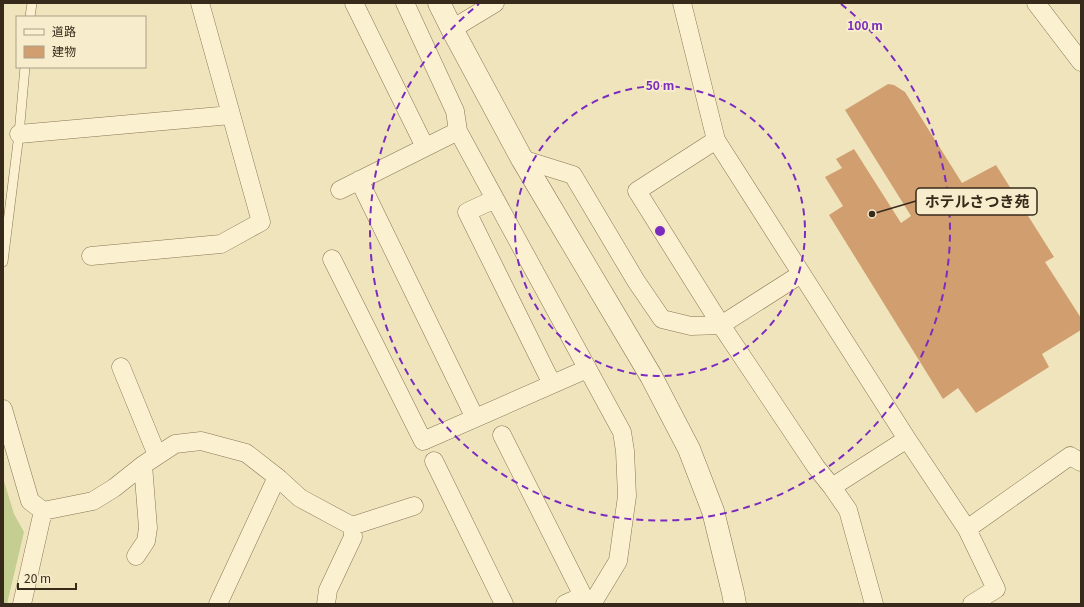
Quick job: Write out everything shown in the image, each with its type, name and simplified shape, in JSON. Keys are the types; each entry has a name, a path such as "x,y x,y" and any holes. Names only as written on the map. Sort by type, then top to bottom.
{"street":[{"path":"91,256 221,244 261,222 200,3"},
{"path":"354,3 425,147"},
{"path":"405,3 455,111 458,131 586,369 622,432 628,496 618,561 589,601 565,604"},
{"path":"439,3 522,159 651,376 689,449 712,511 735,604"},
{"path":"452,29 495,3"},
{"path":"682,3 716,140 907,439 967,529 996,589 972,604"},
{"path":"1036,3 1081,62"},
{"path":"19,134 230,115"},
{"path":"340,190 458,131"},
{"path":"716,140 637,191 721,325 816,467 848,510 874,604"},
{"path":"522,159 573,174 636,281 662,319 691,326 721,325 801,274"},
{"path":"359,180 475,418"},
{"path":"495,199 467,212 552,384"},
{"path":"332,258 423,441 586,369"},
{"path":"121,367 150,460 148,528 146,542 136,556"},
{"path":"3,409 30,501 43,511 93,501 114,488 150,460 175,444 200,442 246,453 300,498 352,526 414,506"},
{"path":"502,435 589,601"},
{"path":"832,488 907,439"},
{"path":"967,529 1070,456 1081,462"},
{"path":"434,461 504,604"},
{"path":"218,604 277,478"},
{"path":"22,604 43,511"},
{"path":"326,604 328,590 353,537 352,526"}],"lane":[{"path":"30,16 32,3"},
{"path":"3,262 19,134 25,68"}],"green space":[{"path":"3,478 14,514 24,532 7,604 3,604"}],"building":[{"path":"888,84 894,85 905,92 962,183 996,165 1054,257 1045,262 1081,318 1081,330 1042,354 1049,367 976,413 958,388 943,399 829,215 843,206 825,177 842,168 836,159 854,149 901,223 911,216 845,110"}],"place":[{"name":"ホテルさつき苑","path":"872,214"}]}
